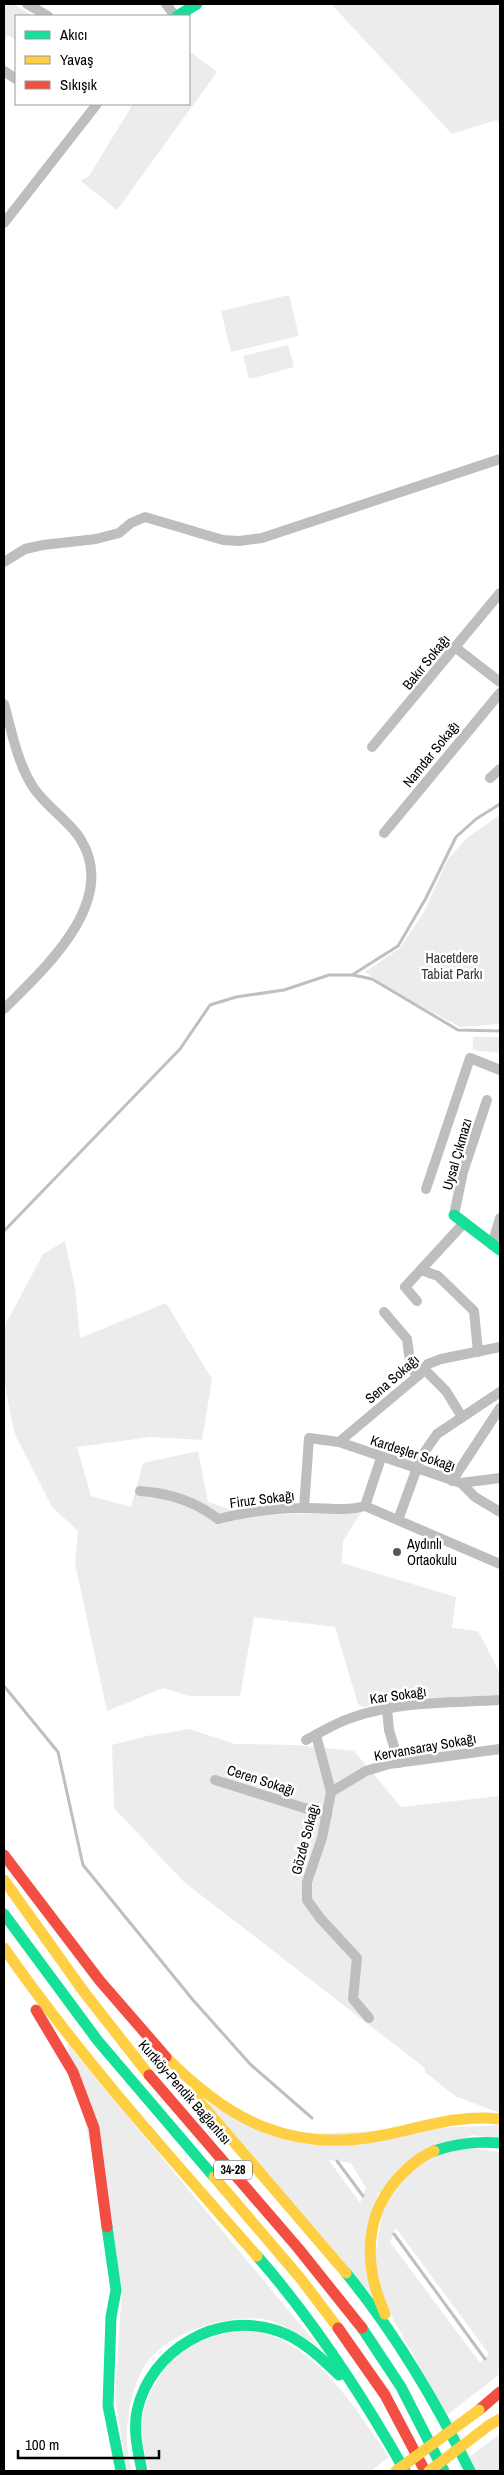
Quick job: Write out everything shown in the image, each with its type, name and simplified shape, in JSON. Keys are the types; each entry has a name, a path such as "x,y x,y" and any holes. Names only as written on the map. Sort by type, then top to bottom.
{"main road":[{"path":"178,15 197,4"},
{"path":"454,1215 496,1247"},
{"path":"4,1855 136,2026 340,2266 401,2346"},
{"name":"Kurtköy-Pendik Bağlantısı","path":"4,1880 69,1974 104,2019 170,2100 278,2221 372,2341 421,2421 444,2471"},
{"name":"34-28","path":"4,1914 95,2037 158,2114 270,2239 305,2283 379,2385 425,2471"},
{"path":"4,1948 36,1995 86,2058 288,2293 339,2362 384,2432 404,2471"},
{"path":"4,1953 73,2072 94,2128 116,2290 111,2317 108,2406 121,2471"},
{"path":"136,2026 210,2098 257,2124 275,2131 314,2140 360,2140 475,2117 500,2119"},
{"path":"470,2471 401,2346 377,2296 370,2265 371,2233 379,2204 397,2177 431,2151 469,2141 500,2143"},
{"path":"142,2471 133,2436 135,2416 146,2382 157,2365 172,2350 188,2339 216,2329 243,2326 268,2328 311,2349 341,2376 384,2432"},
{"path":"396,2471 479,2410 500,2392"},
{"path":"429,2471 500,2415"},
{"path":"488,2426 500,2419"}],"street":[{"path":"27,4 46,15"},
{"path":"166,4 175,15"},
{"path":"4,71 15,77"},
{"path":"4,223 96,105"},
{"path":"4,562 25,549 96,539 119,533 131,523 145,517 223,540 239,542 262,538 500,459"},
{"name":"Bakır Sokağı","path":"372,747 500,593"},
{"path":"456,648 500,682"},
{"name":"Namdar Sokağı","path":"384,833 500,693"},
{"path":"4,704 21,764 33,787 48,806 81,838 90,858 93,879 86,904 59,953 4,1009"},
{"path":"490,778 500,769"},
{"path":"426,1189 470,1058 500,1070"},
{"name":"Uysal Çıkmazı","path":"454,1215 464,1172 487,1100"},
{"path":"496,1247 500,1218"},
{"path":"417,1302 405,1287 464,1223"},
{"path":"421,1270 438,1276 474,1311 478,1352"},
{"path":"384,1312 407,1339 411,1369 422,1372 446,1391 462,1417"},
{"name":"Sena Sokağı","path":"339,1442 422,1372 428,1364 441,1359 500,1347"},
{"path":"398,1520 421,1456 437,1434 500,1392"},
{"path":"457,1482 500,1408"},
{"name":"Kardeşler Sokağı","path":"304,1508 308,1438 339,1442 416,1470 457,1482 475,1498 500,1512"},
{"path":"381,1458 364,1506 500,1564"},
{"path":"457,1482 500,1478"},
{"name":"Firuz Sokağı","path":"140,1491 165,1492 207,1510 218,1518 248,1511 329,1507 348,1511 364,1506"},
{"name":"Kar Sokağı","path":"306,1740 349,1718 388,1709 500,1700"},
{"path":"388,1709 389,1730 399,1763"},
{"path":"316,1735 331,1792"},
{"name":"Kervansaray Sokağı","path":"331,1792 366,1771 399,1763 500,1749"},
{"name":"Ceren Sokağı","path":"215,1780 327,1815"},
{"name":"Gözde Sokağı","path":"331,1792 322,1838 308,1882 307,1900 320,1918 357,1958 353,1999 370,2018"}],"green space":[{"path":"4,4 13,4 31,15 15,15 15,39 8,35 4,42"},
{"path":"331,4 500,4 500,126 496,120 452,134"},
{"path":"192,53 217,72 117,210 81,181 89,176 132,105 190,105 190,55"},
{"path":"289,295 299,336 231,352 221,311"},
{"path":"288,345 294,367 249,379 243,356"},
{"name":"Hacetdere Tabiat Parkı","path":"500,815 500,1024 460,1027 397,993 365,972 400,948 424,912 448,859 467,838"},
{"path":"473,1037 500,1037 500,1053 473,1050"},
{"path":"65,1241 75,1288 80,1338 166,1303 212,1379 202,1440 151,1437 77,1447 91,1496 131,1507 143,1463 198,1451 208,1502 249,1516 362,1511 343,1541 342,1563 456,1597 452,1628 478,1631 500,1673 500,1695 390,1703 363,1707 358,1704 335,1627 254,1617 240,1696 190,1696 163,1688 107,1711 75,1563 78,1531 52,1507 14,1432 4,1380 4,1327 43,1254"},
{"path":"189,1729 235,1744 297,1745 354,1751 401,1807 500,1796 500,2113 455,2096 425,2072 425,2068 184,1882 114,1808 112,1745 147,1736"},
{"path":"67,2043 318,2346 277,2323 263,2319 248,2318 214,2323 197,2328 166,2344 153,2355 144,2367 130,2405 127,2446 132,2471 127,2471 115,2398 122,2286"},
{"path":"206,2102 272,2136 500,2125 500,2139 471,2135 377,2194 373,2297","holes":["329,2160 351,2163 366,2188 360,2203"]},
{"path":"465,2147 500,2152 500,2374 447,2415 384,2303 374,2265 383,2208 406,2174 439,2155","holes":["396,2228 489,2354 480,2363 390,2242"]},
{"path":"236,2331 267,2334 288,2343 306,2355 351,2403 389,2457 371,2471 150,2471 143,2445 142,2418 152,2389 171,2361 185,2347 202,2340"},
{"path":"500,2434 500,2471 476,2471 469,2457"}],"waterway":[{"path":"4,1231 180,1049 210,1005 236,997 284,990 329,975 352,975 398,946 426,898 456,837 476,819 500,804"},
{"path":"353,975 372,979 458,1030 500,1031"},
{"path":"4,1686 58,1752 83,1865 193,2000 251,2065 312,2118"},
{"path":"337,2161 363,2196"},
{"path":"394,2234 485,2359"}],"traffic: fast":[{"path":"179,15 197,4"},
{"path":"454,1215 500,1250"},
{"path":"4,1914 98,2041 214,2177"},
{"path":"434,2151 467,2143 500,2143"},
{"path":"107,2227 116,2290 111,2317 108,2406 121,2471"},
{"path":"257,2256 298,2306 336,2359 372,2414 405,2471"},
{"path":"346,2273 382,2320 414,2368 470,2471"},
{"path":"142,2471 136,2426 137,2411 144,2389 156,2370 172,2353 190,2340 210,2331 232,2326 255,2326 278,2331 303,2344 339,2375"},
{"path":"362,2328 401,2387 444,2471"}],"traffic: slow":[{"path":"4,1880 84,1992 149,2075"},
{"path":"4,1948 94,2067 257,2256"},
{"path":"166,2057 190,2080 238,2115 264,2127 291,2136 320,2140 351,2140 470,2118 500,2119"},
{"path":"191,2092 346,2273"},
{"path":"385,2314 373,2277 370,2258 374,2222 380,2205 390,2188 414,2163 434,2151"},
{"path":"214,2177 301,2279 338,2328"},
{"path":"396,2471 479,2410"},
{"path":"488,2426 500,2419"},
{"path":"429,2471 488,2426"}],"traffic: jam":[{"path":"4,1855 100,1981 166,2057"},
{"path":"36,2010 73,2072 94,2128 107,2227"},
{"path":"149,2075 298,2248 362,2328"},
{"path":"338,2328 385,2395 425,2471"},
{"path":"479,2410 500,2392"}],"place":[{"name":"Aydınlı Ortaokulu","path":"397,1552"}]}
